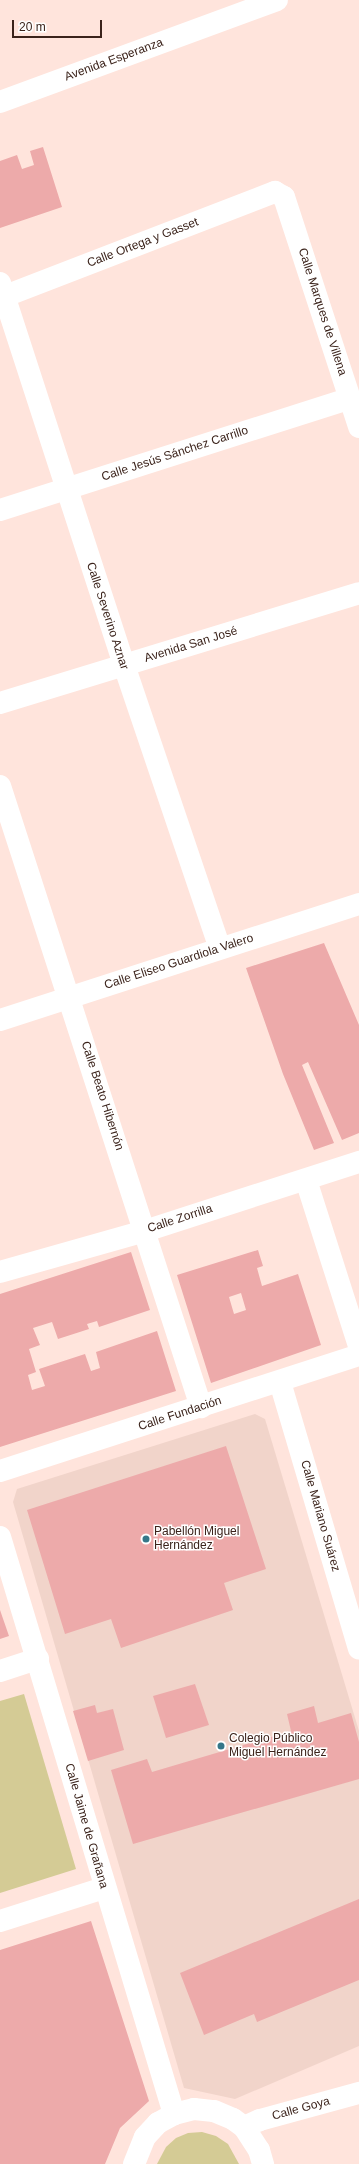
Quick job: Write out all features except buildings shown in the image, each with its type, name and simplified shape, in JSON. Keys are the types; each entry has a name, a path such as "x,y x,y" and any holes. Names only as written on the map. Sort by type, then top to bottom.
{"street":[{"name":"Avenida Esperanza","path":"0,102 277,0"},
{"name":"Calle Ortega y Gasset","path":"1,293 275,192 284,197"},
{"name":"Calle Marques de Villena","path":"284,197 359,427"},
{"name":"Calle Severino Aznar","path":"1,293 124,665 220,948"},
{"name":"Calle Jesús Sánchez Carrillo","path":"0,510 350,398"},
{"name":"Avenida San José","path":"0,703 359,593"},
{"name":"Calle Beato Hibernón","path":"0,786 70,998 201,1407"},
{"name":"Calle Eliseo Guardiola Valero","path":"0,1020 359,904"},
{"name":"Calle Zorrilla","path":"0,1272 145,1231 359,1162"},
{"path":"306,1180 359,1346"},
{"name":"Calle Fundación","path":"0,1471 280,1382 359,1355"},
{"name":"Calle Mariano Suárez","path":"280,1382 359,1649"},
{"name":"Calle Jaime de Grañana","path":"0,1537 38,1659 104,1888 174,2114"},
{"path":"0,1671 38,1659"},
{"path":"0,1921 104,1888"},
{"name":"Calle Goya","path":"244,2127 260,2120 359,2093"},
{"path":"134,2164 145,2137 158,2124 174,2114 194,2110 214,2111 233,2119 244,2127 259,2150 262,2164"}],"shaded area":[{"name":"Colegio Público Miguel Hernández","path":"255,1414 265,1419 359,1731 359,2046 235,2099 184,2088 13,1502 17,1489"},
{"path":"24,1694 76,1869 0,1893 0,1701"},
{"path":"202,2132 216,2136 228,2144 239,2164 157,2164 166,2147 176,2138 188,2133"}],"place":[{"name":"Pabellón Miguel Hernández","path":"146,1539"},
{"name":"Colegio Público Miguel Hernández","path":"221,1746"}]}
